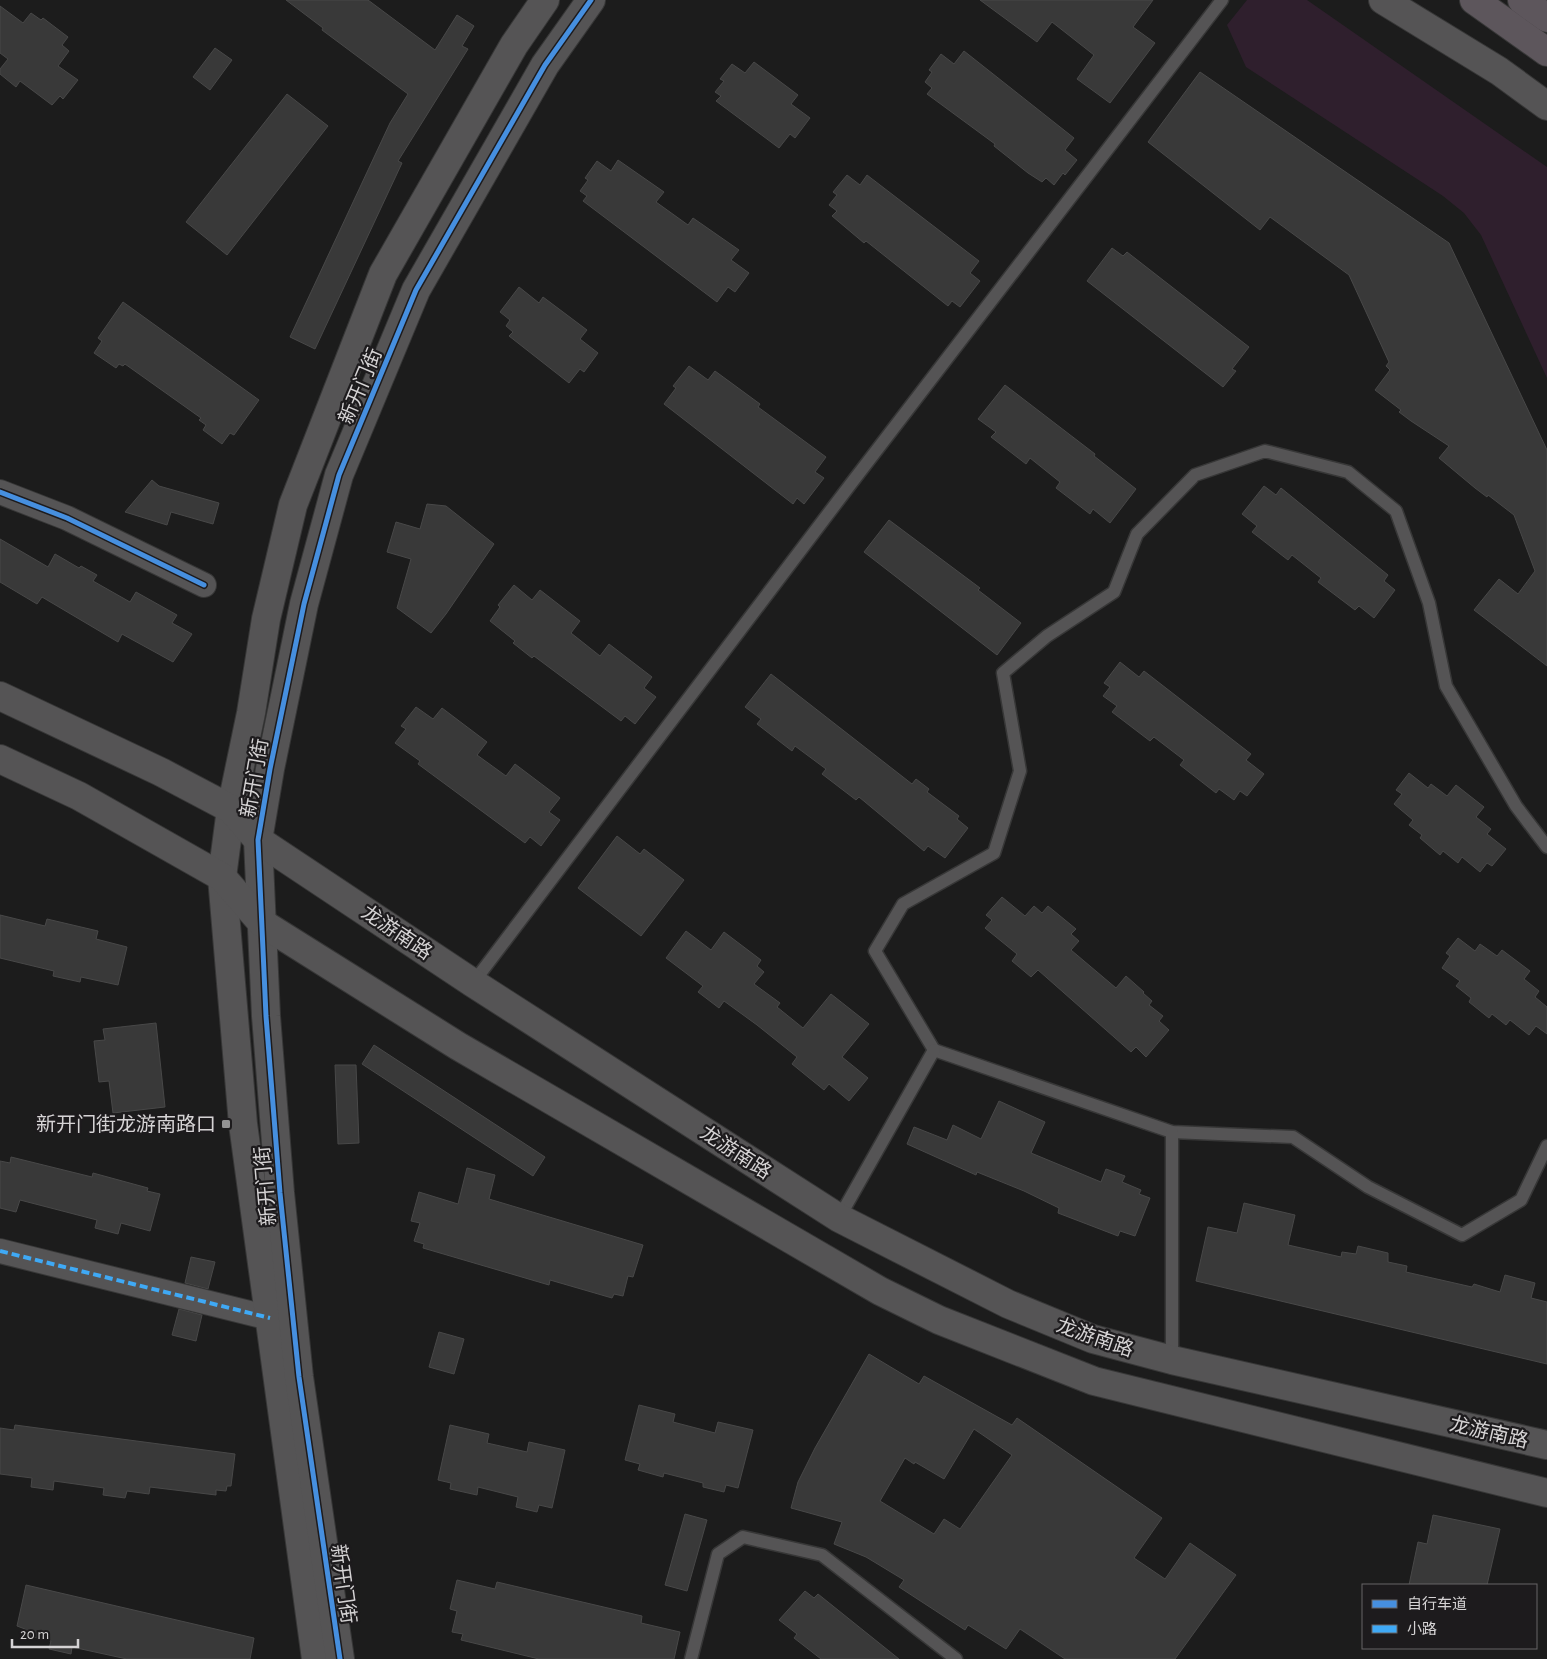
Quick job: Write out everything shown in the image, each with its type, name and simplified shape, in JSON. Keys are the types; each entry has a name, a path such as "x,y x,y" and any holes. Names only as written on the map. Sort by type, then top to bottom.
{"highway":[{"path":"1474,0 1547,52"},
{"path":"1522,0 1547,18"}],"main road":[{"name":"新开门街","path":"316,1659 270,1318 251,1195 243,1124 222,878 231,809 251,713 266,619 293,505 383,274 514,45 545,0"},
{"name":"新开门街","path":"340,1659 301,1386 285,1242 266,1016 258,840 270,769 304,604 339,475 416,290 545,65 591,0"},
{"path":"1383,0 1499,71 1547,106"},
{"name":"龙游南路","path":"0,696 161,772 231,809 258,840 473,983 839,1218 1008,1304 1093,1339 1172,1360 1547,1445"},
{"name":"龙游南路","path":"0,759 79,796 222,878 262,923 458,1046 880,1291 940,1320 1094,1381 1547,1493"}],"street":[{"path":"0,492 67,518 204,585"},
{"path":"0,1251 270,1318"}],"lane":[{"path":"473,983 856,477 1222,0"},
{"path":"1547,847 1516,806 1446,686 1429,603 1396,511 1348,472 1265,451 1195,475 1137,534 1114,592 1046,636 1003,674 1020,771 994,853 903,904 875,951 934,1050 1172,1132 1293,1137 1368,1187 1462,1235 1521,1200 1547,1146"},
{"path":"839,1218 934,1050"},
{"path":"1172,1132 1172,1360"},
{"path":"691,1659 718,1554 743,1537 822,1555 956,1659"}],"shaded area":[{"path":"1247,0 1307,0 1547,167 1547,378 1481,235 1464,213 1443,196 1246,67 1227,25"}],"building":[{"path":"286,0 368,0 435,50 457,15 474,26 462,46 468,49 398,161 402,163 315,349 290,337 390,123 408,94 322,30 323,28"},
{"path":"980,0 1153,0 1133,27 1155,43 1110,103 1077,79 1094,55 1052,22 1037,42"},
{"path":"0,6 23,23 31,13 41,20 43,18 68,37 62,45 69,51 58,66 78,80 63,99 60,96 52,105 20,81 16,87 0,74 0,69 8,59 0,53"},
{"path":"215,48 232,60 210,90 193,77"},
{"path":"964,51 1074,138 1065,150 1077,160 1065,175 1063,173 1054,185 1046,178 1042,182 1028,173 994,146 995,144 927,94 932,88 925,82 932,72 929,70 941,54 954,64"},
{"path":"754,62 798,95 791,104 810,118 795,138 790,134 779,148 716,101 721,96 715,92 724,81 720,79 732,64 745,73"},
{"path":"1200,72 1449,243 1547,450 1547,666 1474,610 1499,579 1518,594 1535,571 1514,515 1488,495 1487,497 1475,488 1439,458 1449,446 1399,412 1401,410 1375,390 1390,370 1386,366 1389,362 1349,275 1270,217 1260,230 1148,142"},
{"path":"287,94 328,126 227,255 186,222"},
{"path":"618,160 664,192 656,202 688,225 693,218 739,250 731,260 749,273 735,292 728,287 717,302 583,201 587,196 580,191 588,180 585,178 597,161 611,171"},
{"path":"847,175 860,185 867,175 979,261 970,273 980,281 960,307 952,301 948,306 866,241 864,243 832,216 837,211 829,205 837,195 833,192"},
{"path":"1112,248 1123,256 1127,252 1249,347 1232,369 1236,371 1223,387 1087,281"},
{"path":"519,287 539,303 543,297 587,330 580,339 598,353 584,372 580,369 569,383 509,336 513,332 506,326 510,320 500,312"},
{"path":"123,302 259,400 234,435 230,433 222,444 203,430 206,425 199,420 201,418 125,364 123,366 119,364 116,368 94,353 102,341 98,338"},
{"path":"689,366 708,380 715,371 760,404 758,407 826,457 815,472 824,478 804,504 797,498 793,504 664,404 676,388 673,386"},
{"path":"1005,385 1095,454 1094,456 1136,489 1110,523 1093,509 1090,514 1056,488 1060,482 1030,458 1026,464 991,437 996,432 978,419"},
{"path":"152,480 159,486 219,503 213,524 171,512 167,525 125,512"},
{"path":"1264,486 1276,495 1281,488 1388,575 1384,581 1395,590 1374,618 1359,606 1355,610 1318,582 1321,578 1292,555 1288,560 1252,532 1257,526 1242,514"},
{"path":"427,504 446,506 494,544 431,633 397,608 411,559 387,552 396,522 420,529"},
{"path":"889,520 980,588 978,590 1021,623 997,655 864,552"},
{"path":"0,539 48,567 55,554 79,568 81,566 97,575 93,581 130,602 136,592 177,615 172,623 192,634 173,662 122,634 118,642 42,597 37,604 0,582"},
{"path":"514,585 532,600 540,590 580,621 571,633 600,656 609,644 652,677 644,688 656,697 635,724 625,716 621,721 534,656 532,658 513,643 515,641 490,621 500,607 498,605"},
{"path":"1120,662 1139,677 1144,671 1251,754 1246,760 1264,774 1247,796 1240,791 1234,800 1219,789 1216,793 1180,765 1184,760 1154,737 1150,741 1112,712 1117,706 1103,696 1110,687 1104,683"},
{"path":"771,674 912,784 916,779 929,789 927,792 959,816 957,819 968,828 945,858 928,846 924,851 859,797 856,800 822,774 826,769 795,746 792,751 757,724 761,719 745,707"},
{"path":"416,707 433,719 442,708 487,742 477,755 506,776 515,764 560,798 549,812 560,820 541,846 530,837 525,843 418,764 420,761 395,743 406,729 401,726"},
{"path":"1409,773 1428,788 1431,784 1447,796 1456,785 1484,807 1476,817 1491,829 1487,834 1506,849 1492,866 1487,863 1480,872 1462,857 1458,863 1443,851 1440,855 1420,838 1422,835 1409,825 1413,820 1394,804 1402,794 1396,790"},
{"path":"617,836 640,854 644,849 684,880 641,936 578,888"},
{"path":"1002,897 1025,916 1034,906 1042,913 1048,906 1076,929 1071,934 1079,941 1071,950 1116,988 1126,976 1144,992 1152,1001 1149,1005 1163,1016 1159,1021 1169,1030 1146,1057 1136,1047 1131,1052 1038,970 1031,977 1012,961 1017,954 985,928 992,920 986,915"},
{"path":"0,915 45,926 47,919 98,931 96,939 127,947 118,985 81,977 80,982 53,976 54,971 0,958"},
{"path":"686,931 711,950 724,932 761,960 757,966 764,972 754,984 780,1003 777,1007 803,1028 831,994 869,1024 842,1057 868,1078 849,1101 829,1084 824,1090 792,1064 797,1057 724,1001 719,1008 698,992 703,986 666,958"},
{"path":"1458,938 1475,951 1480,944 1497,956 1502,950 1530,971 1524,979 1539,991 1535,997 1547,1007 1547,1034 1536,1026 1529,1035 1510,1020 1506,1025 1492,1014 1489,1018 1469,1002 1471,998 1456,986 1460,981 1442,968 1450,956 1446,953"},
{"path":"156,1023 165,1107 113,1113 109,1081 99,1082 94,1041 105,1040 103,1029"},
{"path":"374,1045 545,1157 533,1176 362,1064"},
{"path":"335,1065 356,1065 359,1143 338,1144"},
{"path":"999,1101 1045,1122 1031,1153 1101,1182 1106,1169 1125,1176 1122,1182 1141,1190 1139,1194 1150,1198 1135,1236 1120,1231 1118,1236 1058,1213 1059,1208 1024,1191 977,1172 976,1175 907,1144 914,1127 947,1140 953,1125 981,1139"},
{"path":"11,1157 92,1177 93,1173 148,1188 147,1191 160,1194 150,1231 121,1223 118,1234 95,1228 97,1220 20,1200 16,1212 0,1208 0,1161 10,1163"},
{"path":"467,1168 495,1175 489,1199 643,1245 633,1277 628,1276 623,1296 614,1294 612,1298 550,1280 549,1285 423,1248 424,1244 414,1241 420,1223 411,1221 419,1192 458,1204"},
{"path":"1244,1203 1295,1215 1288,1245 1341,1257 1342,1252 1356,1254 1358,1246 1388,1253 1388,1262 1407,1266 1406,1272 1472,1287 1474,1284 1500,1292 1505,1275 1535,1283 1531,1298 1547,1302 1547,1364 1196,1281 1208,1227 1237,1233"},
{"path":"191,1257 215,1262 208,1289 185,1283"},
{"path":"179,1309 202,1315 196,1341 172,1335"},
{"path":"439,1332 464,1339 454,1374 429,1367"},
{"path":"869,1354 919,1384 924,1376 1012,1425 1017,1418 1162,1518 1134,1558 1165,1579 1190,1543 1236,1575 1175,1659 1065,1659 1020,1629 1006,1649 968,1625 965,1630 899,1587 904,1580 866,1557 834,1544 842,1522 791,1508 798,1482 815,1448","holes":["974,1429 1012,1455 960,1529 944,1519 934,1534 880,1501 905,1458 944,1479"]},
{"path":"639,1405 675,1414 673,1422 715,1433 718,1422 753,1430 738,1488 726,1485 724,1492 703,1487 703,1483 664,1473 663,1477 638,1470 640,1464 625,1460"},
{"path":"15,1425 235,1454 231,1486 227,1486 226,1491 216,1490 216,1495 150,1487 149,1494 127,1491 125,1498 103,1495 104,1488 54,1481 53,1490 31,1487 32,1478 0,1474 0,1428 14,1430"},
{"path":"450,1425 489,1434 487,1443 527,1452 529,1442 565,1450 552,1508 539,1505 537,1512 516,1507 518,1497 478,1487 477,1495 450,1489 451,1483 438,1480"},
{"path":"685,1514 707,1520 687,1591 665,1585"},
{"path":"1433,1515 1500,1529 1487,1584 1409,1584 1418,1542 1427,1544"},
{"path":"457,1580 495,1589 497,1582 642,1616 641,1623 680,1632 674,1659 539,1659 461,1640 463,1634 452,1632 457,1611 450,1609"},
{"path":"26,1585 254,1638 250,1659 127,1659 72,1647 71,1654 49,1649 51,1641 24,1635 25,1629 17,1626"},
{"path":"805,1591 814,1598 818,1594 899,1659 821,1659 794,1638 797,1634 779,1620"}],"marked path":[{"path":"0,1251 270,1318"}],"cycle path":[{"path":"340,1659 299,1377 280,1193 266,1016 258,840 270,769 304,604 339,475 416,290 545,65 591,0"},
{"path":"0,492 67,518 204,585"}],"place":[{"name":"新开门街龙游南路口","path":"226,1124"}]}
